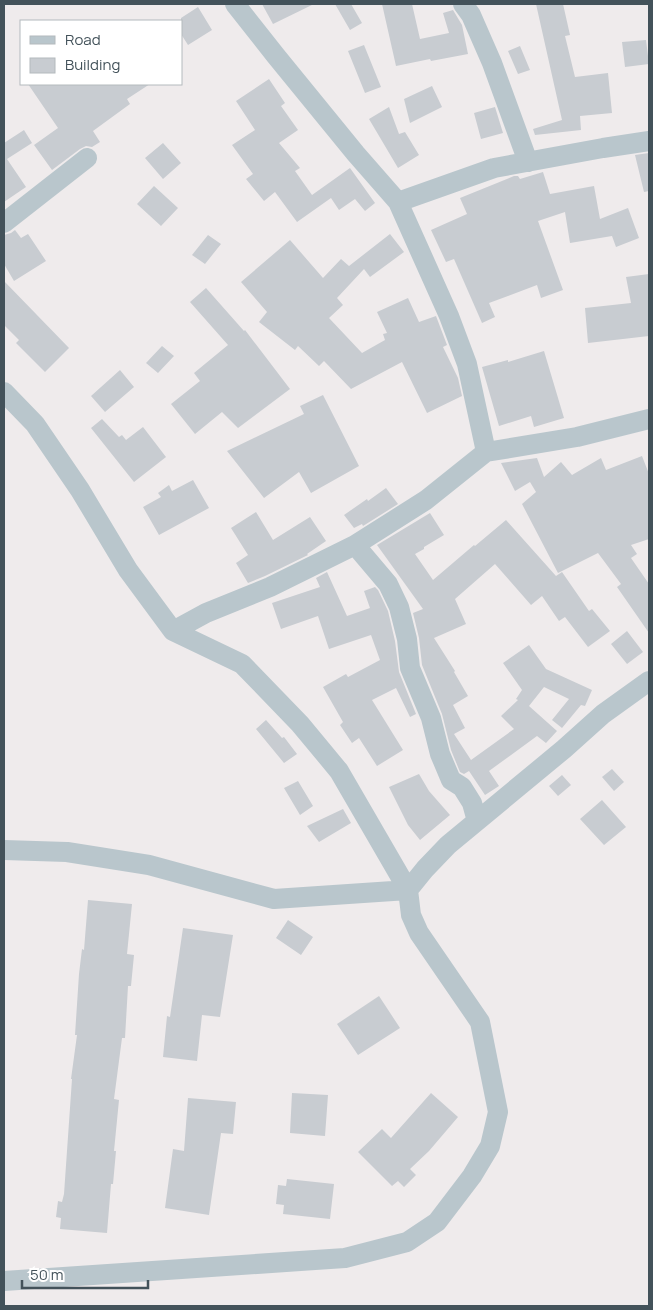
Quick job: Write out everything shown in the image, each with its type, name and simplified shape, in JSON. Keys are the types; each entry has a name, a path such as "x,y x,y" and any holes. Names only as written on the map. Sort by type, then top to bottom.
{"street":[{"path":"236,4 356,154 398,202 449,316 467,364 486,452"},
{"path":"463,4 471,15 492,63 528,162"},
{"path":"398,202 494,168 649,141"},
{"path":"4,223 87,158"},
{"path":"4,392 35,424 80,490 128,570 173,631 242,664 300,724 338,771 408,890 411,915 419,933 480,1022 498,1112 490,1146 472,1176 437,1222 407,1242 344,1258 4,1281"},
{"path":"173,631 206,613 270,587 355,545 426,500 486,452 577,437 649,418"},
{"path":"355,545 388,584 398,607 407,639 410,668 431,718 440,754 451,780 462,787 472,803 477,821"},
{"path":"408,890 424,868 448,845 564,749 603,714 649,681"},
{"path":"4,850 67,852 149,865 274,899 408,890"}],"building":[{"path":"262,4 314,4 273,24"},
{"path":"335,4 351,4 362,23 350,30"},
{"path":"382,4 412,4 420,39 449,33 443,13 453,10 462,25 468,54 396,66"},
{"path":"536,4 563,4 570,35 565,36 575,77 608,73 612,113 580,116 581,130 535,135 533,129 562,120"},
{"path":"198,7 212,30 188,45 182,36 181,18"},
{"path":"646,40 649,64 625,67 622,42"},
{"path":"364,45 381,87 365,93 348,51"},
{"path":"520,46 530,70 518,74 508,51"},
{"path":"269,79 285,103 281,106 298,130 279,143 300,168 295,171 312,195 350,168 375,203 365,211 355,199 339,210 331,198 297,222 275,192 264,201 246,179 253,174 232,145 255,130 236,101"},
{"path":"29,85 148,85 127,99 130,104 93,131 100,142 92,147 86,146 80,149 52,170 34,145 58,128"},
{"path":"432,86 442,107 410,123 404,99"},
{"path":"389,107 399,134 405,132 419,155 398,168 369,119"},
{"path":"495,107 503,133 481,139 474,113"},
{"path":"24,130 32,143 7,159 26,187 4,202 4,143"},
{"path":"163,143 181,163 163,179 145,158"},
{"path":"649,153 649,191 644,192 635,155"},
{"path":"543,172 550,194 594,186 600,219 628,208 639,238 616,247 612,236 570,243 565,212 538,221 563,290 541,298 537,285 489,303 495,317 482,323 454,259 446,262 431,230 467,214 460,198 514,176 518,176 520,179"},
{"path":"154,186 178,208 161,226 137,204"},
{"path":"15,230 21,238 28,234 46,261 14,281 4,264 4,235"},
{"path":"390,234 404,252 370,277 364,269 337,298 343,305 329,318 362,353 385,340 383,334 387,333 377,312 408,298 419,322 436,316 447,345 443,347 458,378 462,396 427,413 402,362 351,389 324,361 319,366 298,346 295,350 259,322 267,312 241,282 290,240 323,278 341,259 349,266"},
{"path":"208,235 221,244 205,264 192,255"},
{"path":"649,274 649,336 588,343 585,308 631,303 626,277"},
{"path":"4,281 69,348 45,372 16,343 19,340 4,325"},
{"path":"206,288 245,330 290,389 238,428 222,412 195,434 171,404 200,381 194,373 228,345 190,302"},
{"path":"162,346 174,356 158,373 146,363"},
{"path":"544,351 564,418 534,427 531,416 499,426 482,367 508,360 508,362"},
{"path":"120,370 134,387 105,412 91,396"},
{"path":"323,395 359,466 311,493 299,472 264,498 227,451 304,414 300,406"},
{"path":"102,419 119,437 122,435 126,440 143,427 166,457 134,482 91,428"},
{"path":"642,456 649,474 649,539 631,545 637,554 631,558 649,584 649,633 617,587 621,584 598,553 558,573 522,504 536,492 530,482 515,491 501,463 537,458 544,477 561,462 572,475 601,458 606,470"},
{"path":"193,480 209,508 159,535 143,507 161,497 158,493 169,485 172,491"},
{"path":"386,488 398,504 363,526 362,524 354,528 344,515"},
{"path":"256,512 273,540 310,517 326,541 308,555 248,583 236,563 248,555 231,528"},
{"path":"430,513 444,535 415,554 433,580 506,520 556,576 562,572 589,611 592,609 610,631 588,647 565,617 559,621 542,596 531,605 495,564 455,599 466,624 434,638 468,696 453,705 465,728 454,734 471,760 514,729 501,716 518,700 516,699 522,690 503,663 529,645 546,669 592,690 585,706 581,705 562,728 552,720 569,699 544,687 529,706 557,731 546,743 537,736 489,771 499,786 485,795 469,771 464,774 460,772 451,750 442,714 422,665 419,638 413,613 423,609 377,545"},
{"path":"327,572 347,616 370,608 364,591 375,587 378,590 388,611 395,641 399,672 416,714 410,717 396,688 372,700 403,750 377,766 359,738 352,743 340,725 343,722 323,687 346,674 348,677 380,660 371,635 329,649 318,616 281,629 272,603 320,587 316,578"},
{"path":"627,631 643,652 627,664 611,644"},
{"path":"266,720 282,738 284,737 297,754 284,763 256,729"},
{"path":"612,769 624,782 614,791 602,777"},
{"path":"419,774 429,791 450,815 420,840 408,825 389,787"},
{"path":"562,775 571,785 558,796 549,786"},
{"path":"298,781 313,806 300,815 284,788"},
{"path":"602,800 626,827 604,845 580,819"},
{"path":"343,809 351,823 319,842 307,826"},
{"path":"88,900 132,904 127,954 134,955 131,986 128,986 125,1038 122,1038 114,1099 119,1100 114,1151 116,1151 107,1233 60,1229 61,1218 56,1217 58,1201 62,1202 64,1194 71,1079 77,1035 75,1035 79,974 82,949 84,950"},
{"path":"288,920 313,937 301,955 276,938"},
{"path":"183,928 233,935 220,1017 202,1015 197,1061 163,1057 167,1016 170,1017"},
{"path":"379,996 400,1028 358,1055 337,1024"},
{"path":"292,1093 328,1095 325,1136 290,1133"},
{"path":"431,1093 458,1117 429,1151 410,1169 416,1175 404,1187 398,1181 392,1186 358,1152 382,1129 391,1138"},
{"path":"188,1098 236,1102 233,1134 221,1133 209,1215 165,1208 173,1149 184,1151"},
{"path":"287,1179 334,1184 330,1219 283,1214 284,1205 276,1204 278,1185 286,1186"}]}
